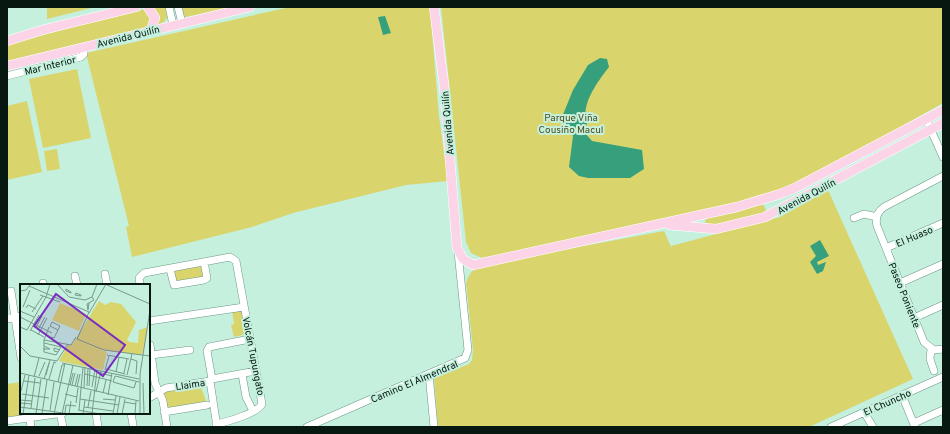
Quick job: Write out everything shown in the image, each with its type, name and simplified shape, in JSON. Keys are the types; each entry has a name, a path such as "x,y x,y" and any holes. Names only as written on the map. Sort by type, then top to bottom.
{"main road":[{"path":"7,41 42,30 136,7"},
{"path":"148,7 155,18 151,30"},
{"name":"Avenida Quilín","path":"7,66 250,7"},
{"name":"Avenida Quilín","path":"434,7 444,85 458,252 467,263"},
{"name":"Avenida Quilín","path":"467,263 487,262 658,225 762,200 797,187 943,110"},
{"name":"Avenida Quilín","path":"658,225 681,225 710,230 730,227 765,217 943,123"},
{"path":"762,200 769,206 769,212 765,217"},
{"path":"710,213 705,217 703,222 705,227 710,230"},
{"name":"Avenida Quilín","path":"457,239 467,263"}],"street":[{"path":"169,7 177,24"},
{"path":"177,24 178,7"},
{"name":"Mar Interior","path":"7,76 81,57 84,54 84,47"},
{"path":"926,119 943,157"},
{"path":"854,218 864,214 877,217 884,207 943,176"},
{"name":"Paseo Poniente","path":"877,217 877,226 914,318 924,342 931,349 930,359 934,371"},
{"name":"El Huaso","path":"886,248 943,223"},
{"name":"Volcán Tupungato","path":"204,262 230,257 234,259 237,264 262,402 260,408 228,422 217,425"},
{"path":"140,284 140,276 144,273 204,262 207,278 204,280 174,285 170,269"},
{"path":"461,278 467,263"},
{"name":"Camino El Almendral","path":"307,427 462,360 467,356 461,278 467,263"},
{"path":"900,283 943,264"},
{"path":"105,274 107,284"},
{"path":"75,276 77,284"},
{"path":"11,292 18,317 20,344"},
{"path":"914,318 943,305"},
{"path":"150,321 244,307"},
{"path":"7,319 18,317"},
{"path":"217,425 208,348 250,339"},
{"path":"150,345 155,383 159,392 167,427"},
{"path":"931,349 943,350"},
{"path":"152,355 190,350"},
{"name":"Llaima","path":"150,397 169,388 256,371"},
{"path":"242,374 246,397 253,411"},
{"path":"429,374 434,427"},
{"name":"El Chuncho","path":"836,426 943,377"},
{"path":"902,396 914,425 943,410"},
{"path":"164,412 207,405"},
{"path":"864,412 873,427"},
{"path":"7,421 29,415 45,414"},
{"path":"61,414 62,427"},
{"path":"96,414 98,427"},
{"path":"131,414 133,425"},
{"path":"29,415 31,427"}],"green space":[{"path":"47,7 95,7 47,19"},
{"path":"154,7 166,7 168,16 164,22 7,61 7,45"},
{"path":"181,7 232,7 186,17 183,16"},
{"path":"290,7 430,7 439,116 448,181 406,185 293,213 252,227 132,257 126,227 129,226 86,53"},
{"name":"Parque Viña Cousiño Macul","path":"441,7 943,7 943,103 824,170 769,195 565,242 482,258 471,253 466,242"},
{"path":"77,69 91,138 43,148 29,79"},
{"path":"27,101 42,172 7,180 7,106"},
{"path":"57,149 60,169 47,171 44,151"},
{"path":"828,190 913,379 809,427 438,427 434,378 469,364 472,360 473,350 466,283 472,271 482,265 664,231 672,249 671,246 780,217"},
{"path":"763,204 766,210 764,213 714,226 705,223 709,215"},
{"path":"203,265 205,277 176,284 172,271"},
{"path":"232,311 242,311 246,334 234,337 231,325 234,324"},
{"path":"20,382 20,414 27,414 26,415 7,417 7,384"},
{"path":"200,385 207,403 166,410 164,390"}],"shaded area":[{"path":"385,16 391,33 383,35 378,17"},
{"path":"600,58 607,59 609,67 595,86 588,101 585,116 587,123 584,132 592,141 642,150 644,169 630,178 588,178 579,176 569,167 573,136 562,117 573,90 588,65"},
{"path":"820,240 829,256 817,262 818,265 826,262 823,271 817,274 810,262 816,256 810,246"}]}
